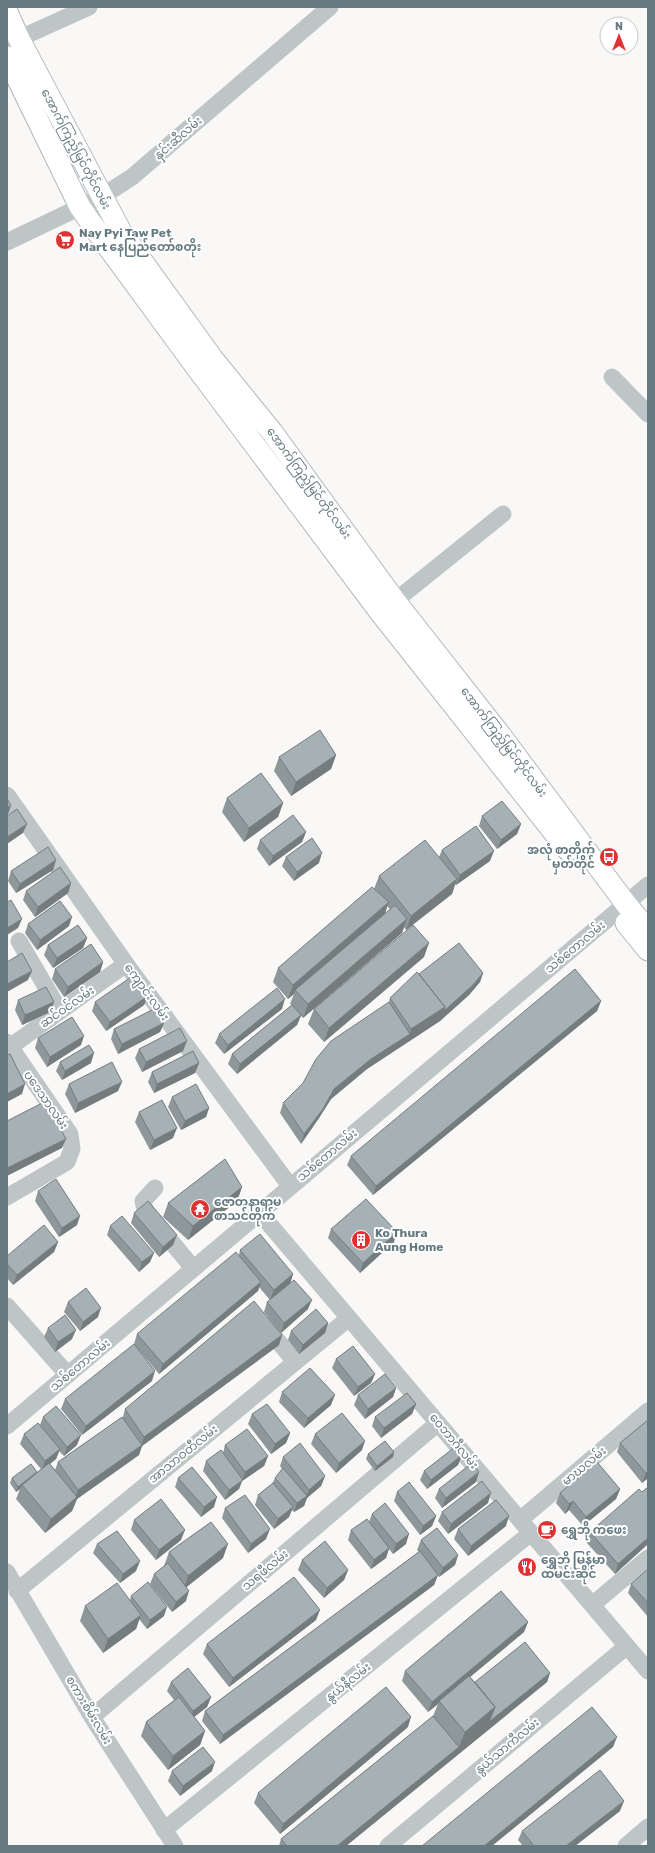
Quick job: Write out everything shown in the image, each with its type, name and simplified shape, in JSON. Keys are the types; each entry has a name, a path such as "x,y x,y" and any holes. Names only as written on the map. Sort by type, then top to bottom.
{"main road":[{"name":"အောက်ကြည့်မြင်တိုင်လမ်း","path":"7,12 13,42 121,232 218,380"},
{"name":"အောက်ကြည့်မြင်တိုင်လမ်း","path":"7,58 80,207 218,380 272,432 344,547 418,645 501,736 621,908 648,950"},
{"name":"အောက်ကြည့်မြင်တိုင်လမ်း","path":"621,908 648,930"}],"street":[{"path":"13,42 89,7"},
{"name":"နှင်းဆီလမ်း","path":"7,242 101,197 132,177 330,7"},
{"path":"612,377 648,414"},
{"path":"388,606 503,514"},
{"name":"ကျောင်းလမ်း","path":"7,795 126,964 290,1186"},
{"name":"သစ်တောလမ်း","path":"7,1426 648,885"},
{"path":"19,941 60,1011"},
{"name":"ဆင်ဝင်လမ်း","path":"8,1046 126,964"},
{"name":"ပဒေသာလမ်း","path":"7,1197 67,1162 72,1150 70,1134 8,1046"},
{"path":"155,1188 143,1201 145,1210 194,1268"},
{"name":"ဝေဘာဂီလမ်း","path":"259,1212 648,1671"},
{"path":"7,1306 68,1375"},
{"path":"254,1310 295,1362"},
{"name":"အာသာဝတီလမ်း","path":"17,1591 349,1318"},
{"name":"မာဃလမ်း","path":"520,1520 648,1411"},
{"name":"သရဖီလမ်း","path":"92,1717 438,1423"},
{"name":"နွယ်နီလမ်း","path":"164,1830 531,1533"},
{"path":"592,1605 648,1558"},
{"name":"စကားစိမ်းလမ်း","path":"7,1572 92,1717 175,1846"},
{"name":"နွယ်သာကီလမ်း","path":"388,1846 627,1646"},
{"path":"626,1846 648,1827"}],"building":[{"path":"320,730 336,755 296,782 279,757"},
{"path":"261,773 283,803 249,828 227,798"},
{"path":"7,799 11,805 7,808"},
{"path":"502,801 521,824 501,840 482,816"},
{"path":"17,809 27,824 7,837 7,816"},
{"path":"293,815 306,832 273,856 260,840"},
{"path":"476,826 494,851 460,875 442,850"},
{"path":"312,838 322,853 297,872 286,857"},
{"path":"425,840 457,879 411,916 379,876"},
{"path":"48,847 56,860 20,884 11,871"},
{"path":"60,867 71,883 38,907 26,891"},
{"path":"372,887 389,902 293,985 278,968"},
{"path":"11,900 22,919 7,928 7,902"},
{"path":"60,901 72,917 40,940 28,924"},
{"path":"395,905 407,919 308,1004 295,990"},
{"path":"78,925 87,938 57,958 48,945"},
{"path":"413,925 429,943 329,1028 314,1009"},
{"path":"459,943 483,973 473,985 444,1011 445,1007 419,974"},
{"path":"91,944 103,962 68,987 55,969"},
{"path":"22,953 32,971 7,984 7,962"},
{"path":"575,969 601,1001 376,1186 351,1156"},
{"path":"417,972 445,1007 411,1029 390,998"},
{"path":"134,975 148,996 110,1022 95,1002"},
{"path":"46,987 54,1002 25,1015 18,1000"},
{"path":"277,988 285,999 228,1045 219,1034"},
{"path":"389,1002 410,1034 371,1059 334,1089 323,1109 304,1134 283,1103 303,1083 316,1059 331,1041"},
{"path":"292,1005 301,1015 240,1064 232,1054"},
{"path":"156,1008 164,1023 122,1044 114,1029"},
{"path":"72,1017 84,1036 50,1057 38,1038"},
{"path":"180,1028 187,1041 146,1062 139,1049"},
{"path":"89,1045 94,1053 65,1071 60,1062"},
{"path":"193,1051 199,1063 157,1084 152,1072"},
{"path":"10,1054 25,1084 7,1094 7,1055"},
{"path":"112,1062 122,1082 78,1103 69,1084"},
{"path":"196,1084 209,1108 185,1121 172,1097"},
{"path":"162,1100 177,1128 154,1140 139,1112"},
{"path":"46,1101 66,1139 7,1168 7,1121"},
{"name":"ဇောတနာရာမ စာသင်တိုက်","path":"225,1159 242,1187 193,1226 168,1203"},
{"path":"56,1179 80,1216 62,1228 38,1191"},
{"name":"Ko Thura Aung Home","path":"366,1199 397,1232 363,1263 331,1229"},
{"path":"148,1201 177,1235 163,1247 134,1213"},
{"path":"122,1216 154,1253 142,1262 110,1226"},
{"path":"44,1225 58,1242 17,1275 7,1264 7,1256"},
{"path":"260,1234 293,1274 274,1290 240,1250"},
{"path":"236,1252 261,1282 163,1364 137,1334"},
{"path":"294,1280 312,1300 284,1323 267,1302"},
{"path":"86,1288 101,1308 83,1322 68,1302"},
{"path":"254,1301 282,1335 144,1437 125,1409"},
{"path":"316,1309 328,1323 303,1345 291,1331"},
{"path":"65,1315 76,1330 58,1342 48,1328"},
{"path":"134,1344 155,1371 86,1426 65,1399"},
{"path":"353,1346 375,1374 358,1387 336,1359"},
{"path":"310,1368 335,1395 308,1418 282,1392"},
{"path":"385,1374 396,1388 368,1409 358,1395"},
{"path":"407,1393 416,1404 384,1428 375,1417"},
{"path":"267,1404 290,1433 275,1444 252,1414"},
{"path":"56,1406 81,1435 67,1447 43,1417"},
{"path":"342,1413 365,1441 339,1463 315,1434"},
{"path":"122,1417 142,1445 78,1490 58,1462"},
{"path":"648,1420 648,1471 646,1473 620,1443"},
{"path":"38,1423 60,1449 45,1461 24,1434"},
{"path":"247,1429 268,1456 245,1472 225,1445"},
{"path":"385,1441 394,1452 377,1466 368,1454"},
{"path":"300,1443 325,1476 309,1490 283,1457"},
{"path":"455,1447 462,1455 431,1480 424,1471"},
{"path":"221,1450 243,1480 229,1490 206,1461"},
{"path":"597,1462 620,1489 586,1517 573,1501 569,1504 560,1493"},
{"path":"49,1463 77,1497 51,1519 22,1485"},
{"path":"472,1463 479,1472 446,1498 439,1489"},
{"path":"31,1464 37,1472 18,1487 12,1478"},
{"path":"192,1467 217,1497 204,1507 178,1478"},
{"path":"283,1468 307,1496 297,1503 275,1478"},
{"path":"482,1481 491,1493 451,1524 442,1512"},
{"path":"409,1482 436,1516 423,1526 397,1492"},
{"path":"273,1483 293,1507 278,1519 258,1495"},
{"path":"648,1487 648,1538 618,1564 590,1532 639,1489 642,1492"},
{"path":"245,1495 270,1529 251,1544 225,1508"},
{"path":"161,1499 185,1530 159,1550 134,1520"},
{"path":"496,1500 509,1516 471,1546 458,1529"},
{"path":"385,1503 409,1534 396,1544 372,1514"},
{"path":"367,1519 389,1548 374,1560 351,1530"},
{"path":"211,1522 228,1544 188,1576 169,1552"},
{"path":"437,1528 458,1555 443,1568 421,1540"},
{"path":"117,1531 140,1561 123,1574 97,1544"},
{"path":"325,1541 348,1570 327,1588 302,1560"},
{"path":"420,1551 438,1575 223,1735 205,1711"},
{"path":"168,1563 189,1591 176,1602 154,1574"},
{"path":"648,1569 648,1603 631,1584"},
{"path":"294,1577 320,1610 233,1678 207,1644"},
{"path":"148,1582 167,1607 150,1620 131,1596"},
{"path":"117,1583 141,1615 108,1639 85,1606"},
{"path":"501,1591 528,1622 432,1702 405,1671"},
{"path":"525,1642 550,1673 489,1722 495,1707 475,1682"},
{"path":"188,1668 211,1697 193,1711 171,1682"},
{"path":"469,1676 495,1707 465,1732 439,1701"},
{"path":"386,1687 411,1717 283,1824 258,1793"},
{"path":"179,1697 205,1731 173,1756 146,1722"},
{"path":"592,1707 617,1737 484,1846 422,1846"},
{"path":"433,1716 459,1747 337,1846 287,1846 281,1839"},
{"path":"203,1747 215,1762 183,1786 172,1771"},
{"path":"600,1770 624,1801 566,1846 534,1846 522,1831"}],"place":[{"name":"Nay Pyi Taw Pet Mart နေပြည်တော်စတိုး","path":"65,240"},
{"name":"အလုံ စာတိုက် မှတ်တိုင်","path":"609,857"},
{"name":"ဇောတနာရာမ စာသင်တိုက်","path":"200,1209"},
{"name":"Ko Thura Aung Home","path":"361,1240"},
{"name":"ရွှေဘို ကဖေး","path":"547,1530"},
{"name":"ရွှေဘို မြန်မာ ထမင်းဆိုင်","path":"527,1567"}]}
